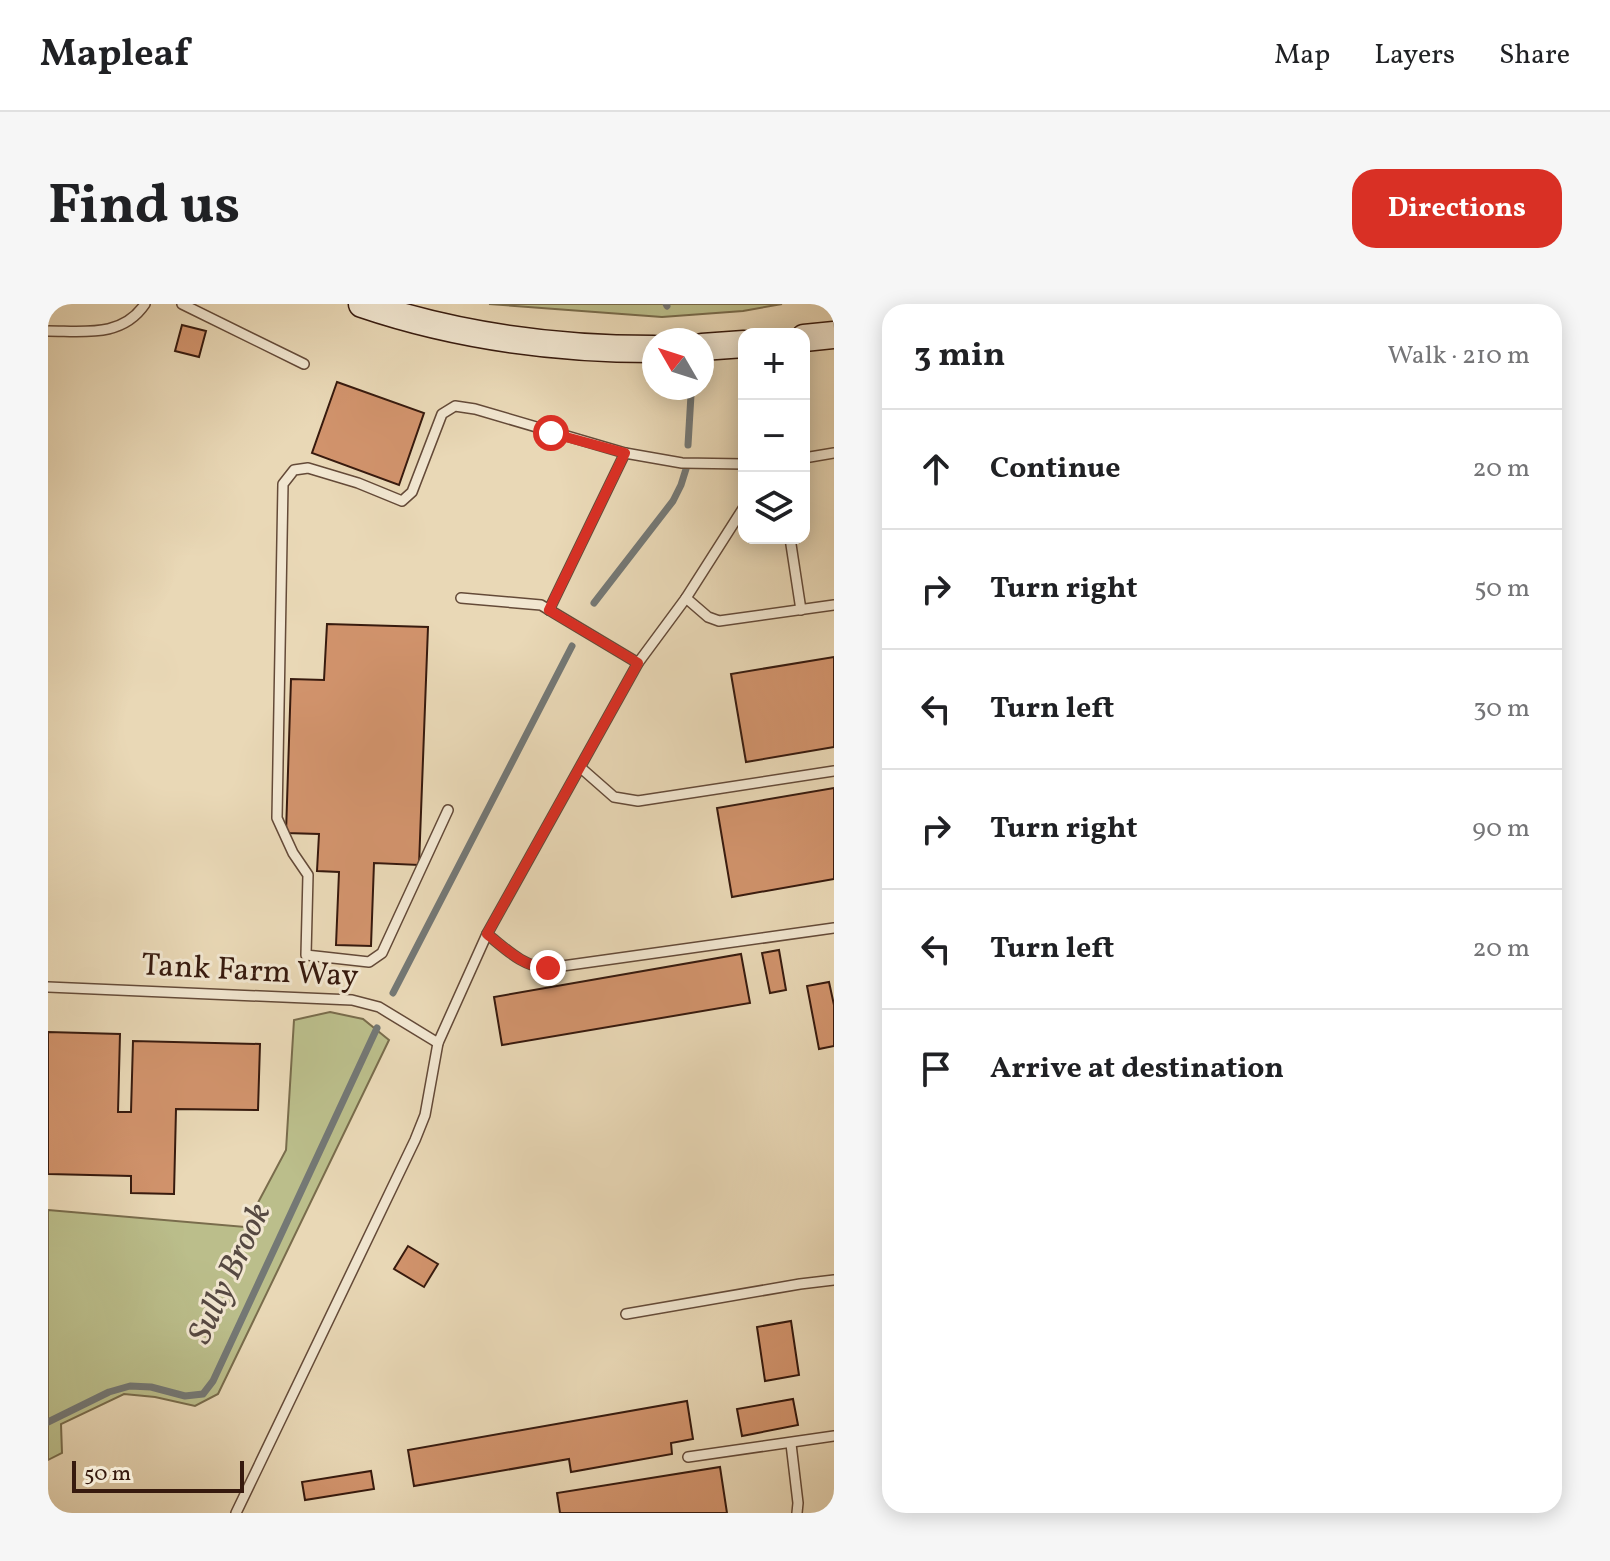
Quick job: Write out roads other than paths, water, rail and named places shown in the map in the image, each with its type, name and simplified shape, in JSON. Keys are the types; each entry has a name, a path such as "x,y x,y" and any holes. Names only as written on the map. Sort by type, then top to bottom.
{"main road":[{"path":"362,304 410,319 481,335 558,345 642,349"},
{"path":"810,337 834,335"},
{"path":"714,346 738,344"}],"lane":[{"path":"48,331 99,331 118,327 135,317 145,304"},
{"path":"182,304 304,364"},
{"path":"448,810 382,953 369,962 306,955 308,875 293,853 277,818 283,484 294,470 308,468 358,483 402,501 412,492 442,414 455,406 475,409 625,453 682,463 738,464"},
{"path":"549,610 625,453"},
{"path":"810,457 834,453"},
{"path":"236,1513 415,1140 425,1115 438,1043 487,934 638,663 686,598 738,516"},
{"path":"791,544 801,610"},
{"path":"461,598 541,605 638,663"},
{"path":"686,598 708,617 719,621 834,605"},
{"path":"581,768 614,797 638,801 834,771"},
{"path":"487,934 523,962 536,968 548,968 834,928"},
{"name":"Tank Farm Way","path":"48,987 352,1000 379,1007 438,1043"},
{"path":"626,1314 834,1280"},
{"path":"688,1457 834,1436"},
{"path":"791,1444 797,1513"}],"waterway":[{"name":"Sully Brook","path":"688,445 691,400"},
{"name":"Sully Brook","path":"594,603 673,501 686,469"},
{"name":"Sully Brook","path":"393,993 572,646"},
{"name":"Sully Brook","path":"48,1422 109,1392 130,1386 151,1387 185,1396 203,1394 213,1381 377,1028"}]}
